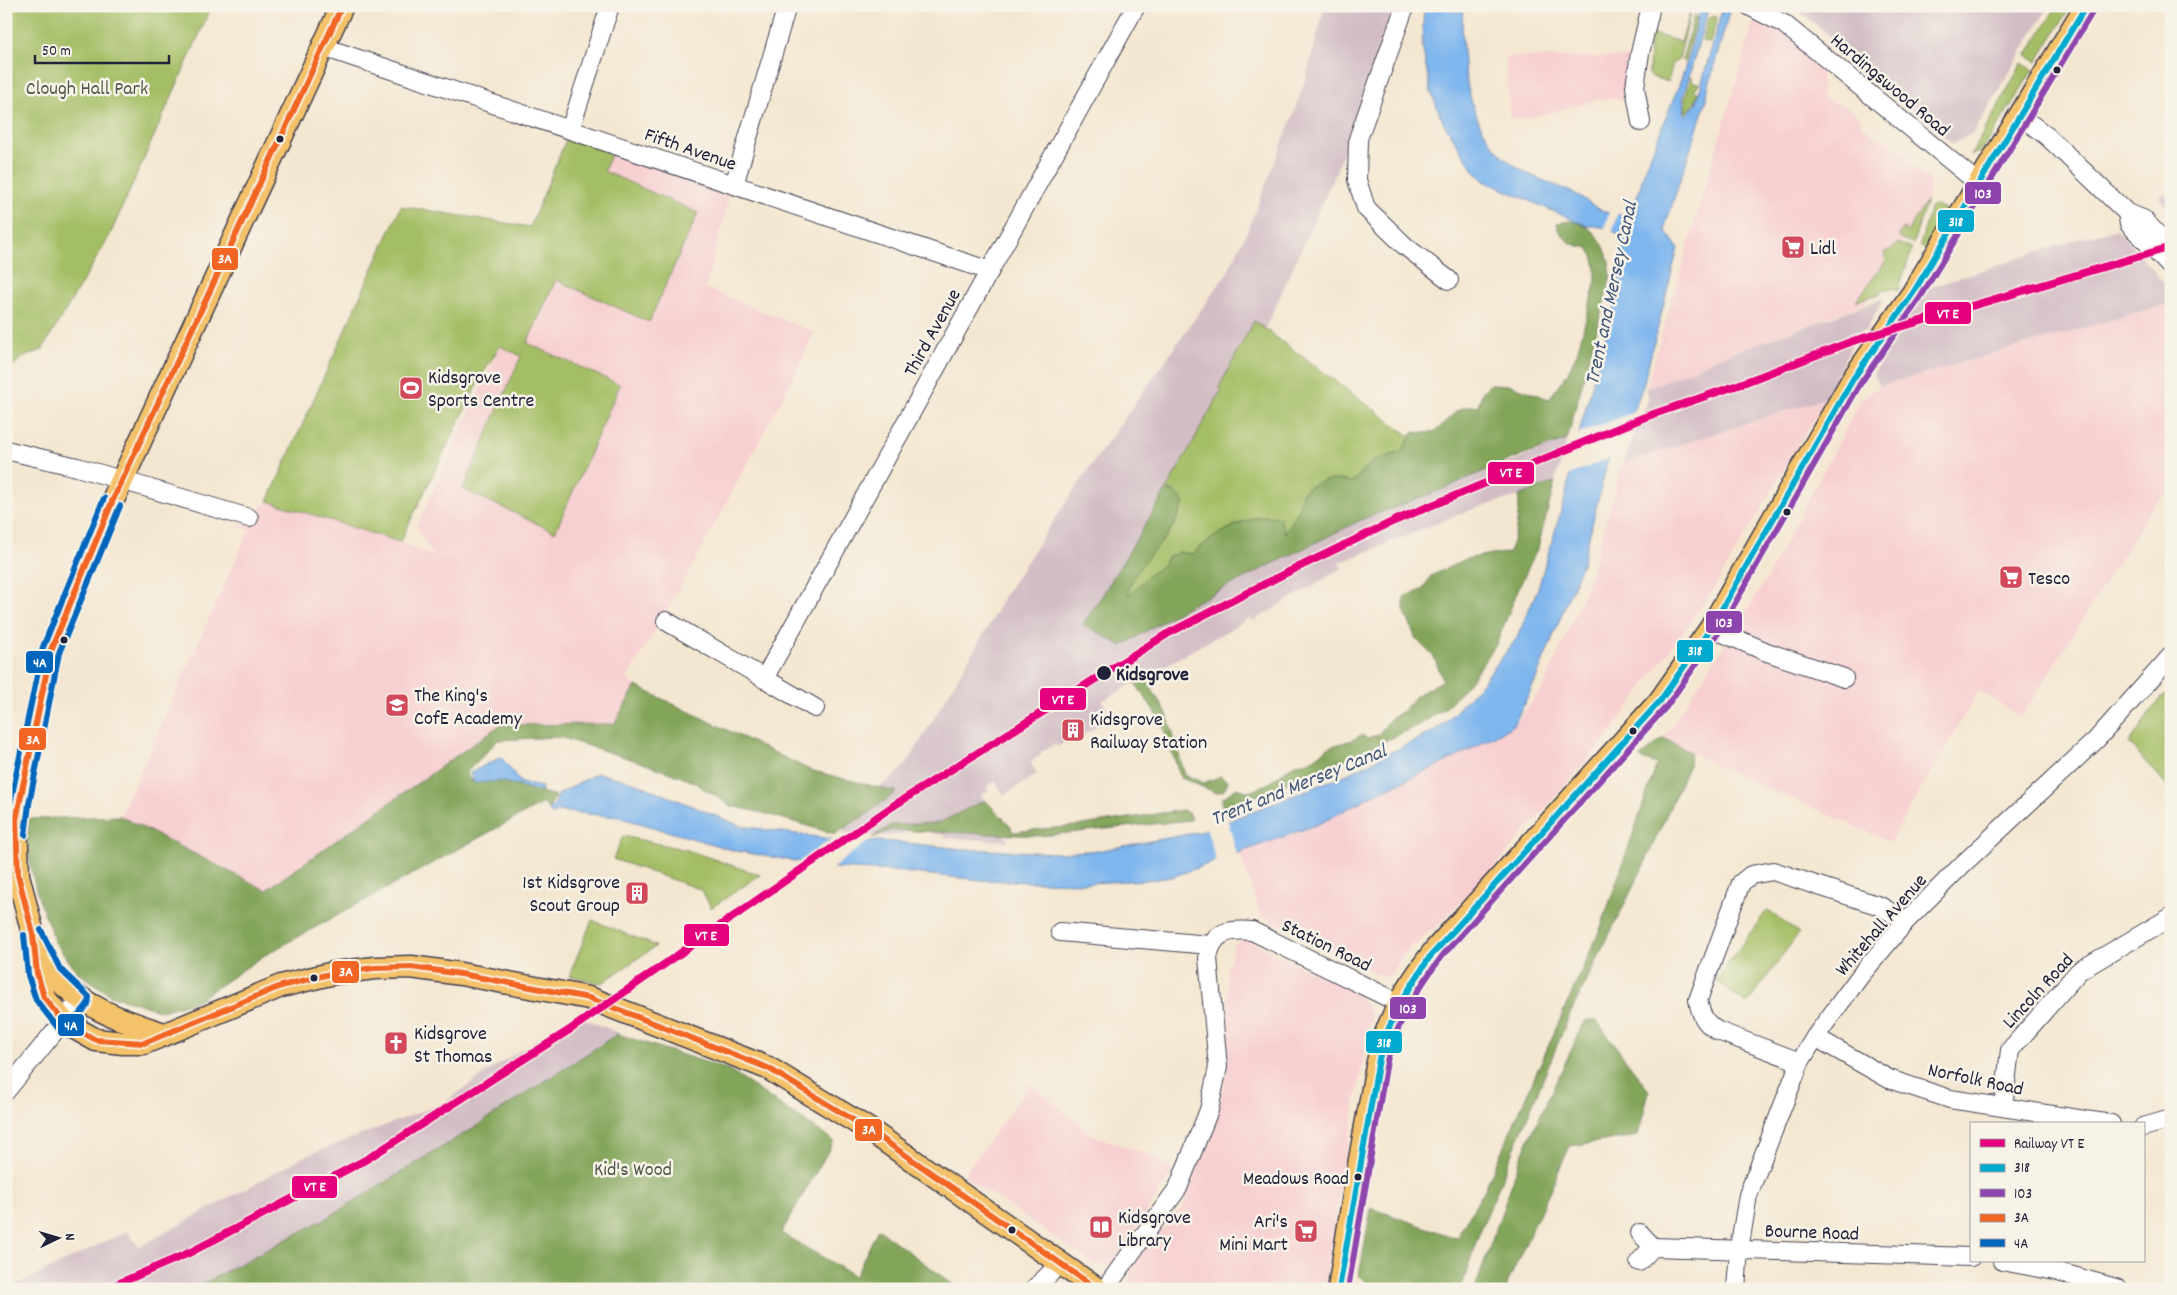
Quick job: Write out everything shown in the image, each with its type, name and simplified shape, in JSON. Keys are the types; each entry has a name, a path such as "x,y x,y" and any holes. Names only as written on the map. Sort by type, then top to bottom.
{"main road":[{"path":"342,6 122,480 51,650 16,820 18,875 33,934 37,973 44,997 64,1022 96,1040 123,1044 144,1043 281,986 334,973 375,968 411,967 450,972 590,998 768,1068 868,1129 1096,1289"},
{"path":"1339,1289 1355,1183 1378,1064 1388,1028 1399,1002 1414,977 1436,948 1660,701 1711,628 1853,379 1912,293 2086,6"},
{"path":"33,934 51,972 81,999 110,1016 164,1034"}],"street":[{"path":"570,130 610,6"},
{"path":"734,185 787,6"},
{"name":"Third Avenue","path":"764,679 1136,6"},
{"path":"1405,6 1358,138 1357,180 1366,208 1405,246 1448,280"},
{"path":"1640,122 1635,87 1640,53 1651,6"},
{"name":"Hardingswood Road","path":"1749,6 1784,24 1978,183"},
{"name":"Fifth Avenue","path":"323,47 990,271"},
{"path":"2020,116 2048,137 2126,213 2143,219 2171,249"},
{"path":"2126,213 2129,224 2171,266"},
{"path":"6,450 122,480 249,518"},
{"path":"666,621 815,708"},
{"path":"1711,628 1766,652 1844,678"},
{"name":"Whitehall Avenue","path":"1736,1289 1739,1250 1748,1195 1800,1062 1814,1037 1860,976 1906,921 1963,864 2096,740 2170,658"},
{"path":"1800,1062 1718,1031 1708,1025 1700,1014 1698,1000 1741,883 1751,875 1773,872 1880,906 1906,921"},
{"name":"Lincoln Road","path":"2002,1106 2010,1050 2079,971 2171,917"},
{"name":"Station Road","path":"1210,945 1218,936 1235,929 1252,931 1399,1002"},
{"path":"1060,932 1210,945 1208,958 1218,1067 1209,1110 1178,1188 1105,1289"},
{"path":"6,1091 81,999"},
{"name":"Norfolk Road","path":"1814,1037 1890,1080 1950,1099 2099,1122"},
{"path":"2144,1127 2171,1119"},
{"path":"1639,1262 1653,1247 1640,1233"},
{"name":"Bourne Road","path":"1653,1247 1970,1257"},
{"path":"2007,1262 2055,1271 2120,1289"},
{"path":"1034,1289 1061,1263"}],"shaded area":[{"path":"1325,6 1395,6 1336,172 1265,329 1215,429 1296,502 1414,499 1567,440 1555,482 1519,496 1470,510 1339,563 1342,568 1252,622 1250,618 1102,701 1111,718 1068,744 1067,741 1057,747 1055,744 1040,753 1041,755 1030,762 1037,774 1004,795 995,781 986,787 988,791 981,795 1008,841 945,838 945,835 933,834 933,831 909,829 901,835 883,836 841,833 845,830 844,823 848,805 888,782 907,764 1006,593 1095,460 1227,273 1247,232 1296,108"},
{"path":"1793,6 2049,6 1974,132 1953,144 1841,45"},
{"name":"Lidl","path":"1755,18 1785,31 1821,72 1823,98 1846,106 1863,119 1860,124 1881,140 1883,138 1911,157 1906,163 1931,181 1926,205 1865,303 1714,359 1698,368 1646,388"},
{"path":"1505,57 1628,57 1627,99 1600,99 1538,116 1510,119"},
{"path":"615,145 717,179 729,199 705,288 814,332 791,382 693,565 627,678 636,686 614,724 500,725 266,890 120,816 249,530 242,527 268,501 274,499 323,511 434,556 416,528 500,346 522,355"},
{"path":"2171,193 2171,211 2158,196"},
{"path":"2117,229 2171,291 2171,303 1880,386 1874,374 1881,358 1925,289 2078,239"},
{"path":"1884,298 1866,330 1857,333 1826,398 1623,463 1649,398 1646,388 1698,368 1714,359"},
{"path":"2169,304 2171,314 2171,492 2155,503 2021,718 1979,690 1890,842 1712,763 1664,738 1762,587 1862,398 1880,386"},
{"path":"1826,398 1715,587 1608,736 1491,871 1433,931 1430,930 1416,945 1412,943 1390,976 1383,977 1261,916 1239,851 1321,823 1371,796 1457,757 1514,725 1543,688 1587,586 1623,463"},
{"path":"1246,939 1357,994 1371,1013 1324,1289 1128,1289 1131,1265 1183,1206 1215,1121 1227,1075 1229,1024 1227,971 1234,945"},
{"path":"576,1015 631,1038 292,1289 8,1289 127,1231 139,1247 305,1156 444,1103 490,1070"},
{"path":"1030,1084 1092,1135 1152,1156 1173,1171 1112,1265 1096,1265 963,1176"}],"green space":[{"name":"Clough Hall Park","path":"6,6 212,6 109,237 42,350 22,358 6,372"},
{"path":"1692,6 1679,59 1673,63 1668,82 1649,76 1650,33 1681,42"},
{"path":"2057,6 2071,6 2037,62 2026,56"},
{"path":"1694,16 1697,17 1684,63 1682,60"},
{"path":"1714,16 1717,18 1710,43 1702,41 1708,19"},
{"path":"2022,63 2033,70 1984,148 1980,152 1971,155"},
{"path":"1691,77 1693,82 1699,83 1694,91 1698,92 1695,103 1686,113 1685,99"},
{"path":"570,130 615,145 604,171 698,213 649,322 556,280 527,343 620,385 555,532 463,489 521,356 500,346 481,377 400,542 268,501 401,206 530,227"},
{"path":"1927,200 1913,244 1898,237 1903,229 1907,232"},
{"path":"1931,206 1944,208 1948,213 1926,250 1920,245"},
{"path":"1571,221 1589,228 1601,241 1608,258 1611,277 1567,440 1512,459 1438,491 1363,519 1184,608 1122,646 1083,624 1167,489 1181,497 1184,502 1170,531 1138,570 1129,587 1128,596 1149,575 1162,566 1167,558 1179,552 1193,554 1208,541 1239,524 1259,517 1275,517 1280,518 1285,533 1298,511 1303,491 1327,480 1352,483 1373,461 1401,452 1414,432 1424,433 1437,430 1462,408 1478,405 1483,391 1490,384 1511,385 1549,399 1567,374 1577,353 1596,280 1595,262 1590,251 1587,247 1572,244 1558,228 1557,223"},
{"path":"1897,243 1912,249 1898,291 1892,288 1882,290 1879,294 1856,301 1886,261 1884,253 1893,248"},
{"path":"1254,321 1411,437 1401,452 1374,463 1352,483 1303,491 1298,511 1285,534 1280,518 1277,517 1259,517 1239,524 1208,541 1193,554 1179,552 1167,558 1162,566 1149,575 1128,597 1133,578 1138,570 1165,538 1178,517 1184,502 1175,492 1167,489 1222,389 1219,387"},
{"path":"1555,482 1538,547 1496,645 1468,684 1447,707 1421,724 1347,759 1222,810 1222,798 1237,788 1250,792 1269,783 1293,765 1314,759 1329,747 1352,740 1361,735 1368,738 1379,734 1391,718 1404,710 1416,696 1443,680 1434,657 1416,639 1404,610 1404,597 1422,590 1431,576 1466,559 1509,553 1517,525 1519,496"},
{"path":"1145,678 1167,714 1185,775 1204,783 1221,776 1228,782 1224,790 1217,793 1181,778 1160,719 1135,683"},
{"path":"636,686 810,770 896,792 870,812 835,834 763,813 731,806 692,781 634,760 559,737 498,740 466,773 471,781 500,781 556,796 548,809 544,803 508,822 265,955 198,1000 162,1011 110,995 77,972 55,942 37,894 26,846 29,819 120,816 266,890 500,725 614,724"},
{"path":"2171,693 2171,791 2129,743 2161,697"},
{"path":"1664,738 1690,752 1689,765 1644,865 1570,1014 1477,1239 1461,1289 1376,1289 1359,1276 1371,1208 1456,1238 1484,1191 1601,927 1657,764 1639,758"},
{"path":"985,800 1011,826 1012,832 1075,826 1183,810 1189,814 1191,820 1040,836 891,830 872,838 891,825 939,823"},
{"path":"623,836 687,850 760,875 711,908 702,890 613,859"},
{"path":"1767,910 1799,933 1747,1004 1715,981"},
{"path":"592,920 656,946 602,983 569,976"},
{"path":"1585,1021 1597,1021 1649,1091 1638,1136 1570,1146 1505,1289 1475,1289 1522,1154"},
{"name":"Kid's Wood","path":"617,1034 727,1069 834,1141 781,1233 855,1276 878,1229 959,1289 193,1289 330,1216 475,1127"}],"water":[{"path":"1424,6 1463,6 1463,50 1465,73 1470,95 1477,116 1487,136 1500,153 1524,172 1571,192 1595,207 1615,215 1627,212 1637,197 1646,167 1681,80 1701,6 1709,6 1683,98 1685,116 1696,104 1723,6 1731,6 1708,88 1707,99 1666,223 1665,230 1678,248 1643,386 1632,415 1607,463 1583,561 1536,679 1514,725 1457,757 1371,796 1321,823 1172,877 1149,880 1090,883 1030,882 980,880 892,871 836,868 736,851 618,817 558,811 552,815 548,809 554,805 559,794 597,773 633,782 741,826 831,839 897,842 962,849 1059,853 1102,850 1200,832 1350,773 1428,734 1445,723 1482,683 1517,638 1538,588 1566,494 1581,425 1617,295 1623,240 1612,230 1587,226 1484,181 1475,172 1443,122 1431,92 1422,46"},
{"path":"501,757 521,783 542,787 542,792 500,781 474,783 470,773"}],"pier":[{"path":"1610,210 1618,212 1612,233 1604,230"},
{"path":"1637,411 1614,456 1567,476 1576,435"},
{"path":"1227,818 1237,854 1217,863 1206,827"},
{"path":"835,836 871,839 830,870 796,864"}],"transit line":[{"name":"3A","path":"342,6 112,502 51,650 16,820 18,875 33,934 37,973 44,997 64,1022 96,1040 144,1043 281,986 334,973 375,968 411,967 461,974 589,998 768,1068 868,1129 1097,1289"},
{"name":"318","path":"1339,1289 1379,1059 1385,1037 1399,1005 1429,958 1660,701 1711,628 1853,379 1913,293 2086,6"},
{"name":"103","path":"1348,1289 1387,1061 1396,1032 1409,1005 1443,955 1666,707 1718,633 1860,384 1920,298 2093,11"},
{"path":"106,1289 191,1252 367,1159 571,1029 893,806 1167,634 1280,576 1394,521 1645,417 1735,386 1853,341 2171,247"},
{"name":"4A","path":"8,835 7,818 43,647 104,498"},
{"name":"4A","path":"25,835 29,804 59,653 120,506"},
{"name":"4A","path":"24,935 28,975 36,1000 58,1028 67,1030 88,1004 89,997 60,969 41,930"}],"place":[{"name":"Lidl","path":"1793,247"},
{"name":"Kidsgrove Sports Centre","path":"411,388"},
{"name":"Tesco","path":"2011,577"},
{"name":"Kidsgrove","path":"1104,673"},
{"name":"The King's CofE Academy","path":"397,705"},
{"name":"Kidsgrove Railway Station","path":"1073,730"},
{"name":"1st Kidsgrove Scout Group","path":"637,893"},
{"name":"Kidsgrove St Thomas","path":"396,1043"},
{"name":"Meadows Road","path":"1358,1177"},
{"name":"Kidsgrove Library","path":"1101,1227"},
{"name":"Ari's Mini Mart","path":"1306,1231"}],"water label":[{"name":"Trent and Mersey Canal","path":"1610,293"},
{"name":"Trent and Mersey Canal","path":"1298,784"}]}
